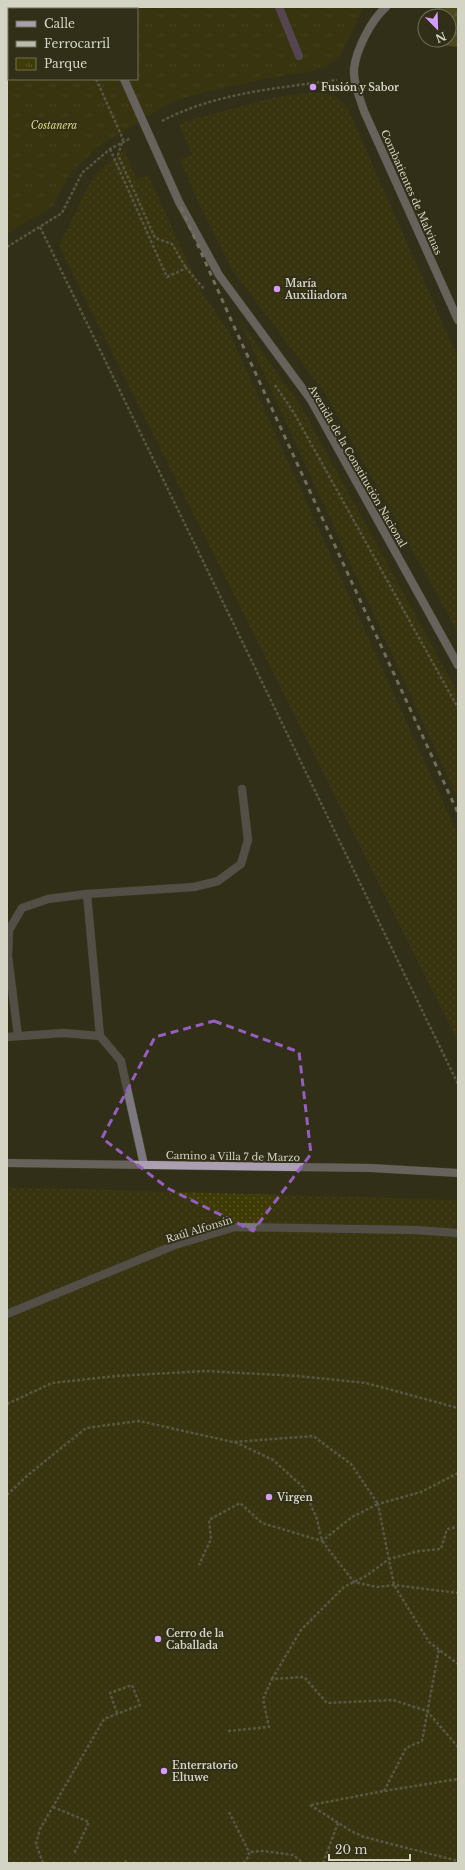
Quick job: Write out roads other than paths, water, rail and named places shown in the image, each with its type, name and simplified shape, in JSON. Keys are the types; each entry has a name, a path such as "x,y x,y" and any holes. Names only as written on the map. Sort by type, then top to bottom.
{"street":[{"name":"Combatientes de Malvinas","path":"386,7 377,14 361,45 354,69 357,86 364,111 458,320"},
{"name":"Avenida de la Constitución Nacional","path":"124,80 179,202 219,275 311,400 458,665"},
{"path":"18,1036 8,956 9,930 22,908 48,899 87,894 194,887 218,881 241,864 248,840 242,789"},
{"path":"87,894 100,1036 121,1061 144,1165"},
{"path":"7,1037 63,1033 100,1036"},
{"name":"Camino a Villa 7 de Marzo","path":"7,1163 363,1168 458,1173"},
{"name":"Raúl Alfonsín","path":"7,1314 175,1245 235,1227 414,1230 458,1233"}],"waterway":[{"path":"279,7 299,56"}],"railway":[{"path":"124,80 232,322 458,813"}],"place":[{"name":"Fusión y Sabor","path":"313,87"},
{"name":"María Auxiliadora","path":"277,289"},
{"name":"Virgen","path":"269,1497"},
{"name":"Cerro de la Caballada","path":"158,1639"},
{"name":"Enterratorio Eltuwe","path":"164,1771"}],"park label":[{"name":"Costanera","path":"54,125"}]}
